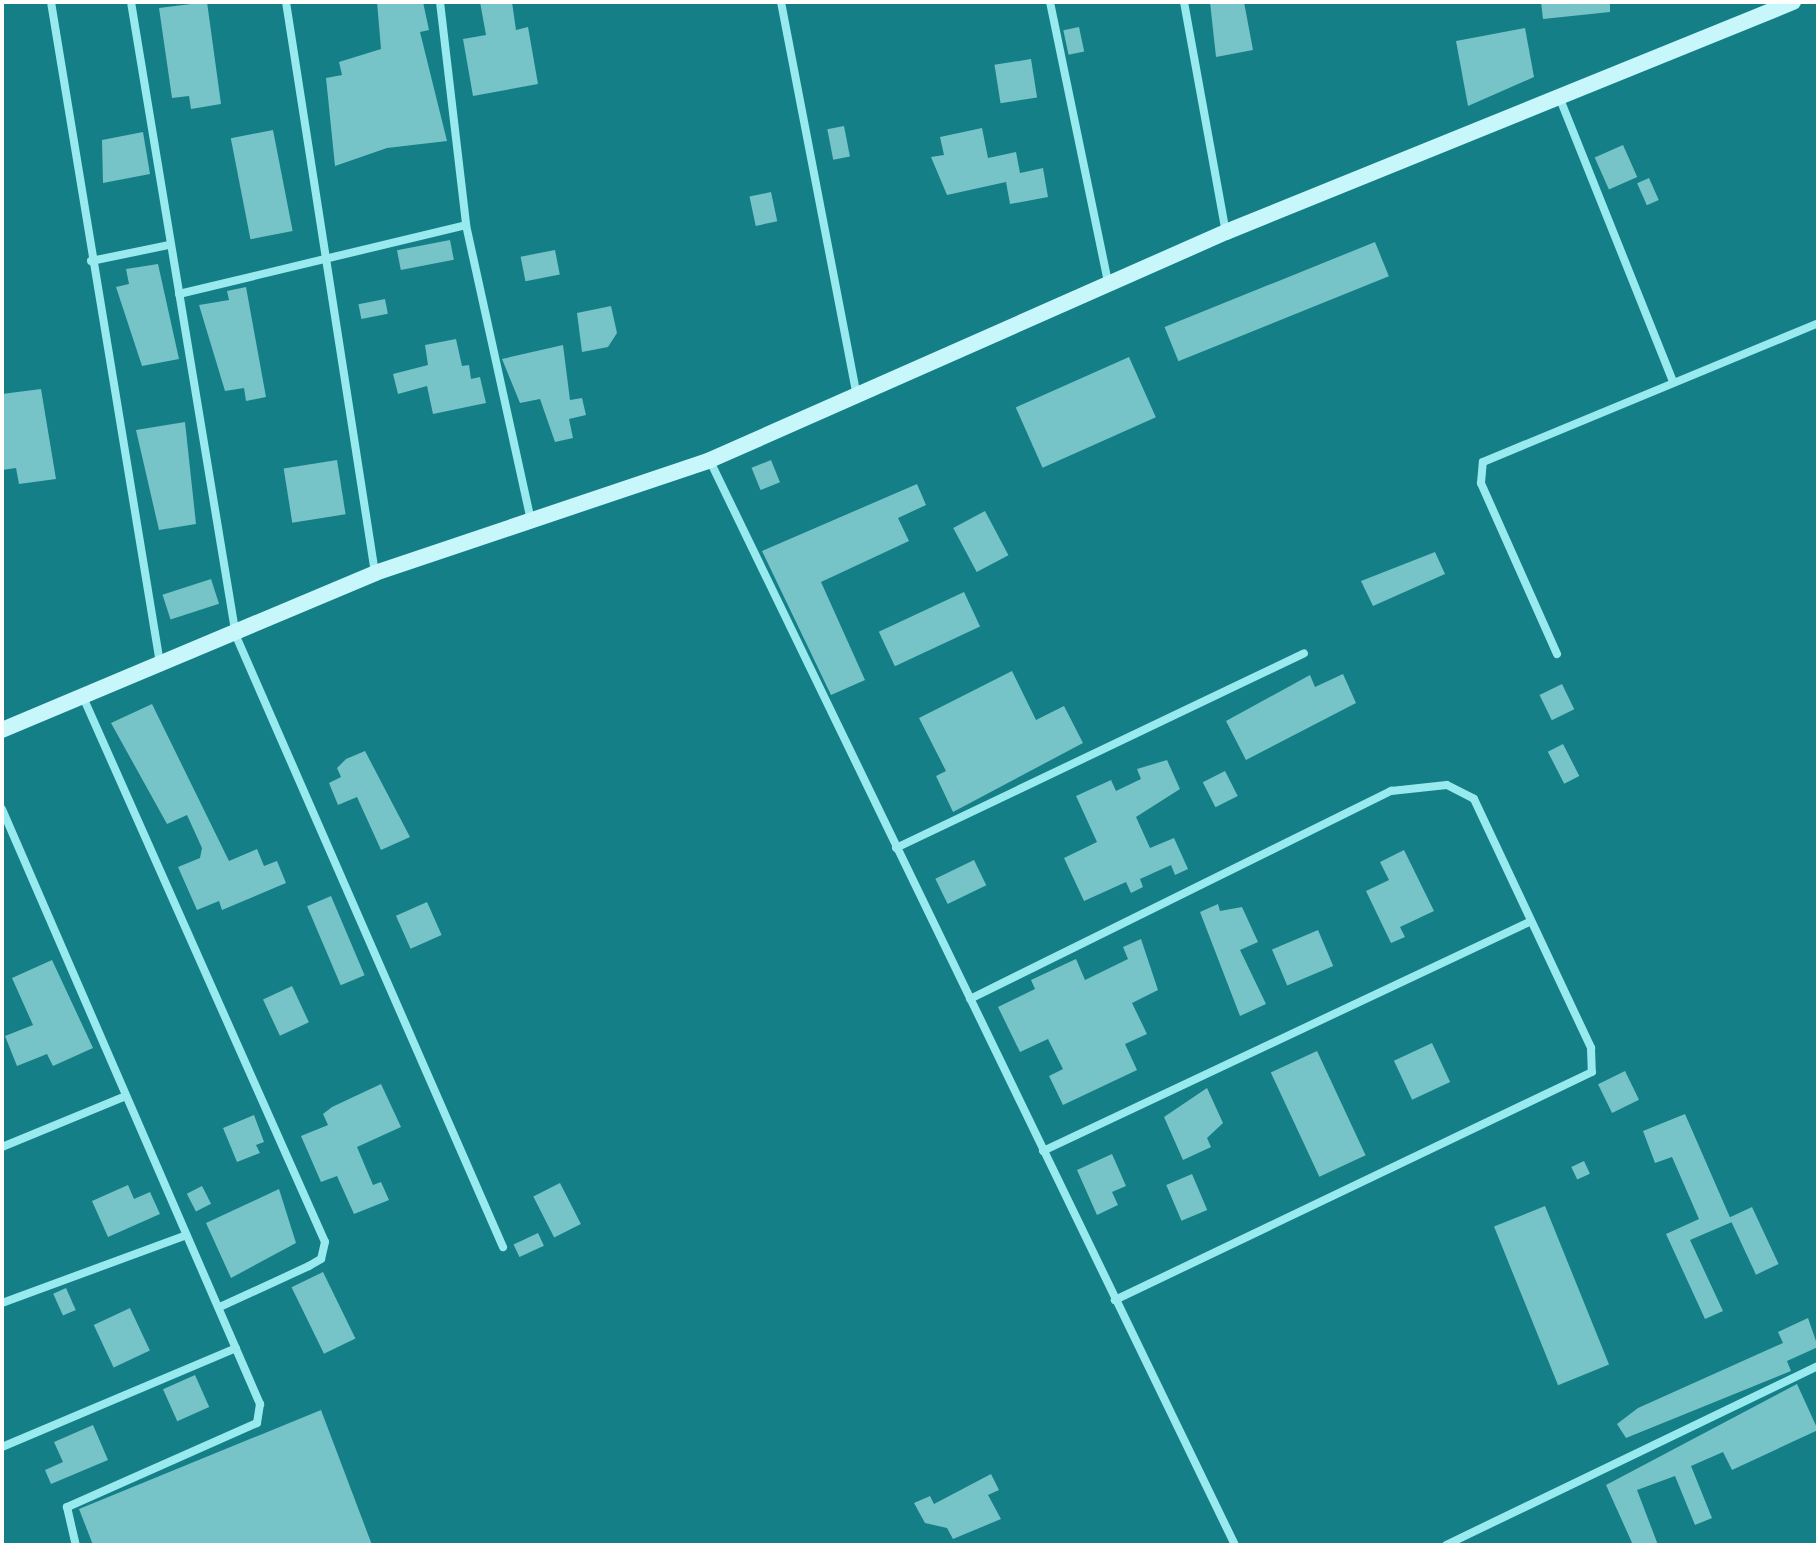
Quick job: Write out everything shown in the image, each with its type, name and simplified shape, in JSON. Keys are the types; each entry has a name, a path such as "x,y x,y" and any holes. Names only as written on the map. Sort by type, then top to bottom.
{"street":[{"path":"51,2 91,261 160,663"},
{"path":"131,2 236,636 503,1247"},
{"path":"286,2 320,256 375,573"},
{"path":"440,2 466,225 530,517"},
{"path":"781,2 857,397"},
{"path":"1050,2 1109,289"},
{"path":"1184,2 1226,232"},
{"path":"3,725 236,636 375,573 530,517 710,460 1109,289 1226,232 1793,2"},
{"path":"1560,99 1673,381"},
{"path":"179,294 320,256 466,225"},
{"path":"91,261 169,245"},
{"path":"1557,654 1481,483 1483,462 1818,323"},
{"path":"710,460 1235,1545"},
{"path":"896,848 1304,653"},
{"path":"83,697 325,1242 321,1259 220,1307"},
{"path":"970,999 1404,789 1447,785 1474,799 1527,923 1591,1048 1592,1072 1115,1300"},
{"path":"2,809 184,1236 220,1307 260,1404 257,1423 67,1507 76,1545"},
{"path":"1043,1151 1527,923"},
{"path":"2,1147 126,1096"},
{"path":"2,1303 184,1236"},
{"path":"2,1447 236,1348"},
{"path":"1446,1545 1818,1366"}],"building":[{"path":"207,2 221,104 191,109 189,96 172,98 159,8"},
{"path":"377,2 423,2 429,30 420,32 447,141 387,148 335,166 326,78 342,75 339,62 381,49"},
{"path":"480,2 512,2 516,30 528,27 538,84 473,96 463,39 486,35"},
{"path":"1210,2 1244,2 1253,50 1216,57"},
{"path":"1541,2 1610,2 1610,12 1543,19"},
{"path":"1079,27 1084,51 1069,55 1063,30"},
{"path":"1525,28 1534,77 1468,106 1456,41"},
{"path":"1031,59 1037,98 1001,103 994,65"},
{"path":"844,126 850,156 833,160 827,129"},
{"path":"982,128 988,158 1016,152 1020,173 1043,168 1048,197 1010,204 1006,182 947,195 931,157 944,155 940,137"},
{"path":"273,130 293,231 250,239 231,138"},
{"path":"143,132 150,174 103,183 102,140"},
{"path":"1623,145 1637,177 1609,190 1595,158"},
{"path":"1649,178 1659,200 1647,205 1637,183"},
{"path":"771,192 777,221 756,226 749,197"},
{"path":"450,240 454,260 401,270 397,250"},
{"path":"1375,242 1389,276 1178,361 1165,327"},
{"path":"555,250 560,275 525,281 521,257"},
{"path":"158,264 179,359 142,366 116,287 129,284 126,269"},
{"path":"246,287 266,397 246,401 244,388 225,391 199,305 229,300 227,291"},
{"path":"385,299 388,314 361,319 358,304"},
{"path":"611,306 617,333 608,347 582,352 577,313"},
{"path":"456,339 462,366 469,365 471,379 480,377 486,403 433,414 427,386 398,394 393,374 428,365 425,345"},
{"path":"563,345 570,400 582,398 586,415 569,419 573,438 555,442 540,399 520,403 502,359"},
{"path":"1129,357 1156,417 1043,468 1016,407"},
{"path":"41,389 56,479 19,484 16,468 2,470 2,394"},
{"path":"185,422 196,524 159,530 136,430"},
{"path":"337,460 346,514 292,523 284,468"},
{"path":"771,460 780,482 761,490 752,468"},
{"path":"917,484 926,505 898,518 909,541 821,582 865,680 831,695 762,551"},
{"path":"985,511 1008,555 977,572 953,528"},
{"path":"1435,552 1445,574 1373,606 1361,581"},
{"path":"211,579 219,604 171,619 162,595"},
{"path":"964,592 980,626 895,666 879,632"},
{"path":"1012,671 1036,720 1064,706 1083,743 953,812 936,776 946,771 919,718"},
{"path":"1343,674 1356,703 1246,760 1226,721 1310,675 1315,687"},
{"path":"1562,684 1574,709 1552,720 1540,695"},
{"path":"152,704 229,861 257,849 264,866 277,861 286,883 222,910 219,901 197,910 178,867 200,858 202,848 187,815 167,824 111,723"},
{"path":"1563,744 1579,776 1564,784 1548,752"},
{"path":"365,751 410,837 381,850 357,797 338,805 329,783 341,777 337,768 346,759"},
{"path":"1167,760 1180,789 1136,817 1150,848 1174,838 1188,869 1175,875 1171,865 1140,879 1143,887 1131,893 1126,882 1084,901 1064,858 1097,842 1076,796 1111,780 1116,791 1141,779 1137,769"},
{"path":"1225,771 1238,796 1215,807 1203,782"},
{"path":"1404,850 1434,911 1400,927 1405,937 1391,943 1366,891 1389,880 1380,862"},
{"path":"974,860 986,885 948,904 935,879"},
{"path":"331,896 365,975 341,985 307,906"},
{"path":"427,902 442,935 411,949 396,916"},
{"path":"1218,904 1220,911 1242,907 1258,942 1240,950 1266,1004 1240,1016 1200,912"},
{"path":"1318,930 1333,966 1287,985 1272,950"},
{"path":"1141,939 1158,990 1132,1003 1147,1034 1125,1044 1137,1070 1063,1105 1049,1076 1063,1069 1048,1039 1020,1052 998,1007 1035,989 1031,980 1076,959 1085,980 1128,959 1123,947"},
{"path":"52,960 93,1048 53,1066 47,1054 17,1066 5,1036 33,1025 12,978"},
{"path":"292,986 309,1022 280,1036 263,1000"},
{"path":"1432,1043 1450,1082 1412,1100 1394,1061"},
{"path":"1317,1051 1366,1155 1319,1177 1271,1073"},
{"path":"1625,1071 1639,1100 1612,1113 1598,1084"},
{"path":"381,1084 401,1127 357,1147 373,1185 381,1182 389,1200 354,1214 337,1176 321,1182 301,1136 328,1125 323,1114 332,1107"},
{"path":"1207,1088 1223,1123 1207,1138 1211,1147 1183,1160 1164,1117"},
{"path":"1685,1114 1732,1222 1690,1240 1723,1311 1705,1319 1666,1234 1699,1219 1672,1157 1655,1163 1643,1131"},
{"path":"254,1115 264,1142 256,1145 260,1153 237,1162 223,1128"},
{"path":"1112,1154 1126,1186 1112,1192 1118,1205 1097,1215 1077,1170"},
{"path":"1584,1161 1590,1174 1577,1180 1571,1167"},
{"path":"1192,1174 1207,1210 1181,1221 1166,1185"},
{"path":"560,1183 581,1224 554,1238 533,1197"},
{"path":"128,1185 134,1199 150,1192 160,1214 108,1237 92,1201"},
{"path":"202,1186 211,1204 196,1212 187,1194"},
{"path":"279,1189 296,1243 231,1278 206,1223"},
{"path":"1545,1206 1609,1365 1558,1385 1494,1227"},
{"path":"1752,1207 1779,1264 1756,1275 1729,1218"},
{"path":"538,1233 544,1246 519,1257 514,1244"},
{"path":"323,1272 355,1339 324,1354 292,1287"},
{"path":"66,1288 76,1310 63,1316 53,1294"},
{"path":"130,1308 150,1351 114,1368 94,1325"},
{"path":"1808,1318 1818,1347 1787,1361 1791,1371 1626,1438 1617,1424 1638,1408 1783,1343 1778,1332"},
{"path":"195,1375 209,1407 177,1421 163,1389"},
{"path":"1797,1384 1818,1430 1732,1470 1723,1452 1691,1466 1712,1518 1695,1525 1675,1476 1637,1490 1658,1545 1633,1545 1606,1485"},
{"path":"321,1410 372,1545 93,1545 79,1509"},
{"path":"93,1425 108,1460 51,1484 45,1470 63,1462 54,1442"},
{"path":"991,1474 999,1490 988,1495 1001,1519 953,1539 947,1528 925,1523 914,1503 930,1496 934,1504"}]}
